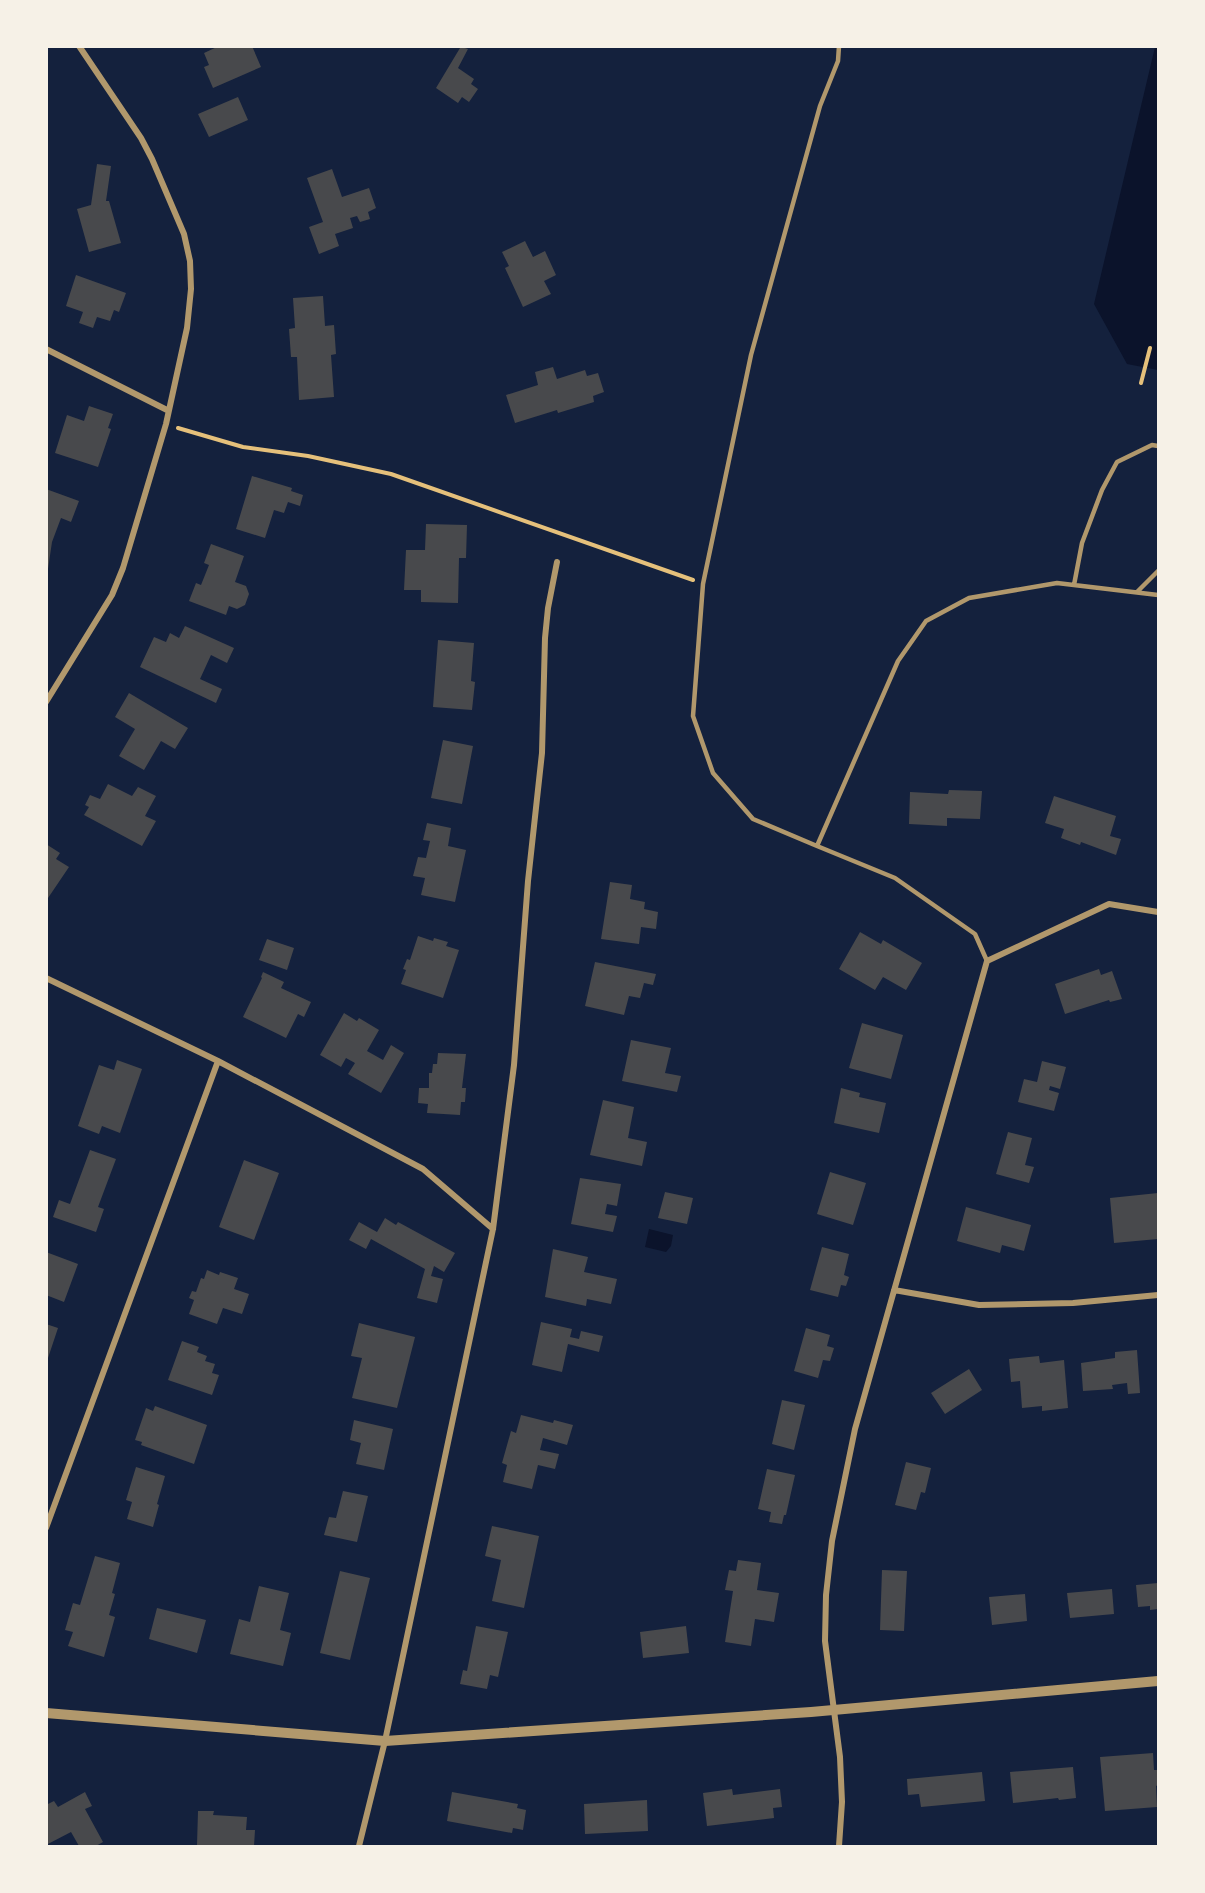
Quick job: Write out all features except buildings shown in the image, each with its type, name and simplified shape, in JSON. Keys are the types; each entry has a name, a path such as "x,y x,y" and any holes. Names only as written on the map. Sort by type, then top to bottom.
{"street":[{"path":"46,702 112,595 134,536 166,424 167,410 187,328 191,289 190,261 184,234 141,138 79,46"},
{"path":"46,349 167,410"},
{"path":"359,1846 385,1741 493,1229 514,1065 528,881 542,753 545,638 557,562"},
{"path":"839,1846 842,1802 840,1757 825,1641 826,1595 832,1541 855,1429 987,961 1109,904 1158,912"},
{"path":"46,978 218,1061 423,1169 493,1229"},
{"path":"46,1528 218,1061"},
{"path":"894,1290 979,1305 1073,1303 1158,1295"},
{"path":"46,1713 385,1741 834,1710 1158,1681"}],"lane":[{"path":"839,46 838,61 820,106 751,355 702,584 693,716 713,773 753,819 895,878 975,933 987,961"},
{"path":"1074,585 1082,543 1102,490 1117,462 1152,445 1158,446"},
{"path":"1137,592 1158,571"},
{"path":"817,846 898,661 926,621 969,597 1057,583 1158,595"}],"path":[{"path":"1141,383 1149,348"},
{"path":"166,424 243,447 308,456 391,474 702,584"}],"water":[{"path":"1155,47 1158,47 1158,370 1127,364 1094,304"},
{"path":"649,1229 673,1235 671,1246 666,1252 645,1247"}]}
